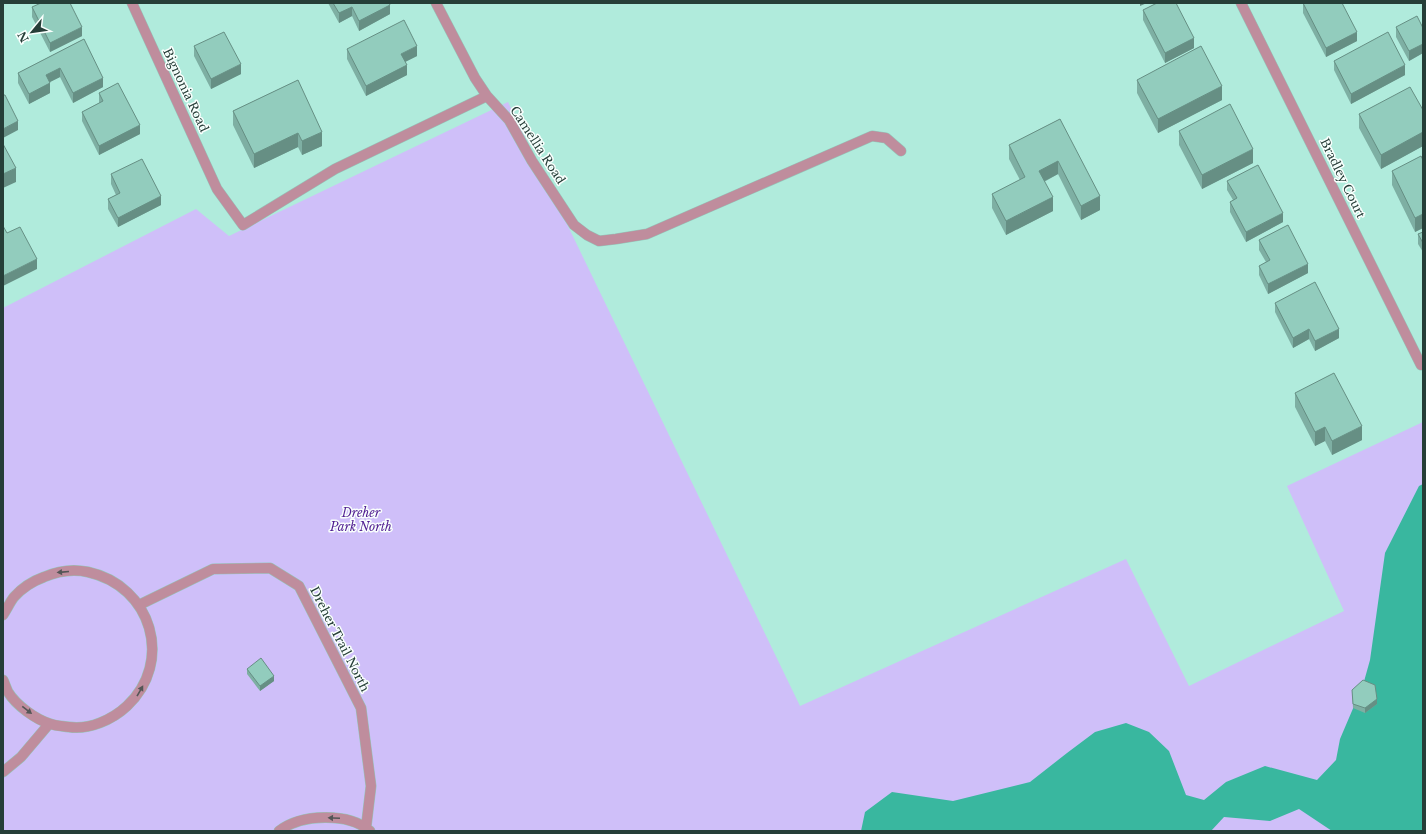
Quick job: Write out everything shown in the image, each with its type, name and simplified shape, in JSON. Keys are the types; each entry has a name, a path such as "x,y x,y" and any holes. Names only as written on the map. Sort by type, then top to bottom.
{"street":[{"name":"Bignonia Road","path":"132,3 217,189 243,225 335,169 486,96"},
{"name":"Camellia Road","path":"436,3 486,96 509,120 532,161 574,225 587,235 599,241 616,240 647,234 872,136 886,138 901,151"},
{"name":"Bradley Court","path":"1241,3 1421,365"},
{"name":"Dreher Trail North","path":"139,605 212,569 270,568 299,586 361,708 371,786 368,829 340,818 311,818 284,826 279,831"},
{"path":"3,615 14,597 32,582 54,572 78,570 102,575 122,587 139,605 150,627 153,652 148,676 137,697 119,714 97,725 73,728 49,724 26,711 8,692 3,680"},
{"path":"3,772 21,757 49,724"}],"green space":[{"name":"Dreher Park North","path":"508,102 800,706 1126,559 1189,686 1344,611 1287,486 1423,422 1423,831 3,831 3,308 196,209 229,236"}],"shaded area":[{"path":"1423,484 1423,831 1332,831 1299,809 1270,821 1224,817 1211,831 861,831 865,812 892,792 953,801 1030,782 1095,732 1126,723 1149,732 1169,751 1186,795 1204,800 1226,782 1265,766 1317,780 1336,760 1340,739 1363,685 1370,660 1385,553 1419,486"}],"building":[{"path":"41,3 70,3 82,27 50,43 32,7"},
{"path":"333,3 389,3 390,5 359,21 352,7 339,13"},
{"path":"1157,3 1176,3 1194,38 1165,53 1143,10"},
{"path":"1303,3 1342,3 1357,32 1326,48"},
{"path":"1417,16 1423,28 1423,44 1409,51 1396,27"},
{"path":"404,20 417,46 401,54 407,65 366,86 347,49"},
{"path":"224,32 241,64 211,79 194,46"},
{"path":"1388,32 1405,65 1351,94 1334,61"},
{"path":"84,39 103,78 73,93 60,68 46,75 50,83 29,94 18,73"},
{"path":"1201,46 1222,86 1158,119 1137,80"},
{"path":"298,80 322,132 302,141 298,133 254,154 233,111"},
{"path":"118,83 140,125 99,146 82,112 103,101 99,93"},
{"path":"1410,87 1423,110 1423,132 1381,155 1359,114"},
{"path":"3,95 5,95 18,121 3,129"},
{"path":"1230,104 1253,149 1202,175 1179,131"},
{"path":"1060,119 1100,196 1081,206 1058,161 1039,171 1053,197 1006,221 992,194 1025,177 1009,145"},
{"path":"3,144 16,168 3,174"},
{"path":"1421,156 1423,160 1423,214 1415,218 1392,171"},
{"path":"142,159 161,196 118,218 108,199 120,193 111,174"},
{"path":"1258,165 1283,213 1246,232 1230,202 1237,198 1227,181"},
{"path":"1288,225 1308,264 1268,284 1259,266 1270,260 1259,240"},
{"path":"3,226 7,233 20,227 37,259 3,276"},
{"path":"1423,232 1423,243 1418,234"},
{"path":"1315,282 1339,329 1315,341 1309,329 1293,338 1275,303"},
{"path":"1334,373 1362,426 1332,441 1325,427 1315,432 1295,393"},
{"path":"261,658 274,676 260,686 247,669"},
{"path":"1363,680 1375,685 1377,699 1365,708 1353,704 1352,690"}]}
